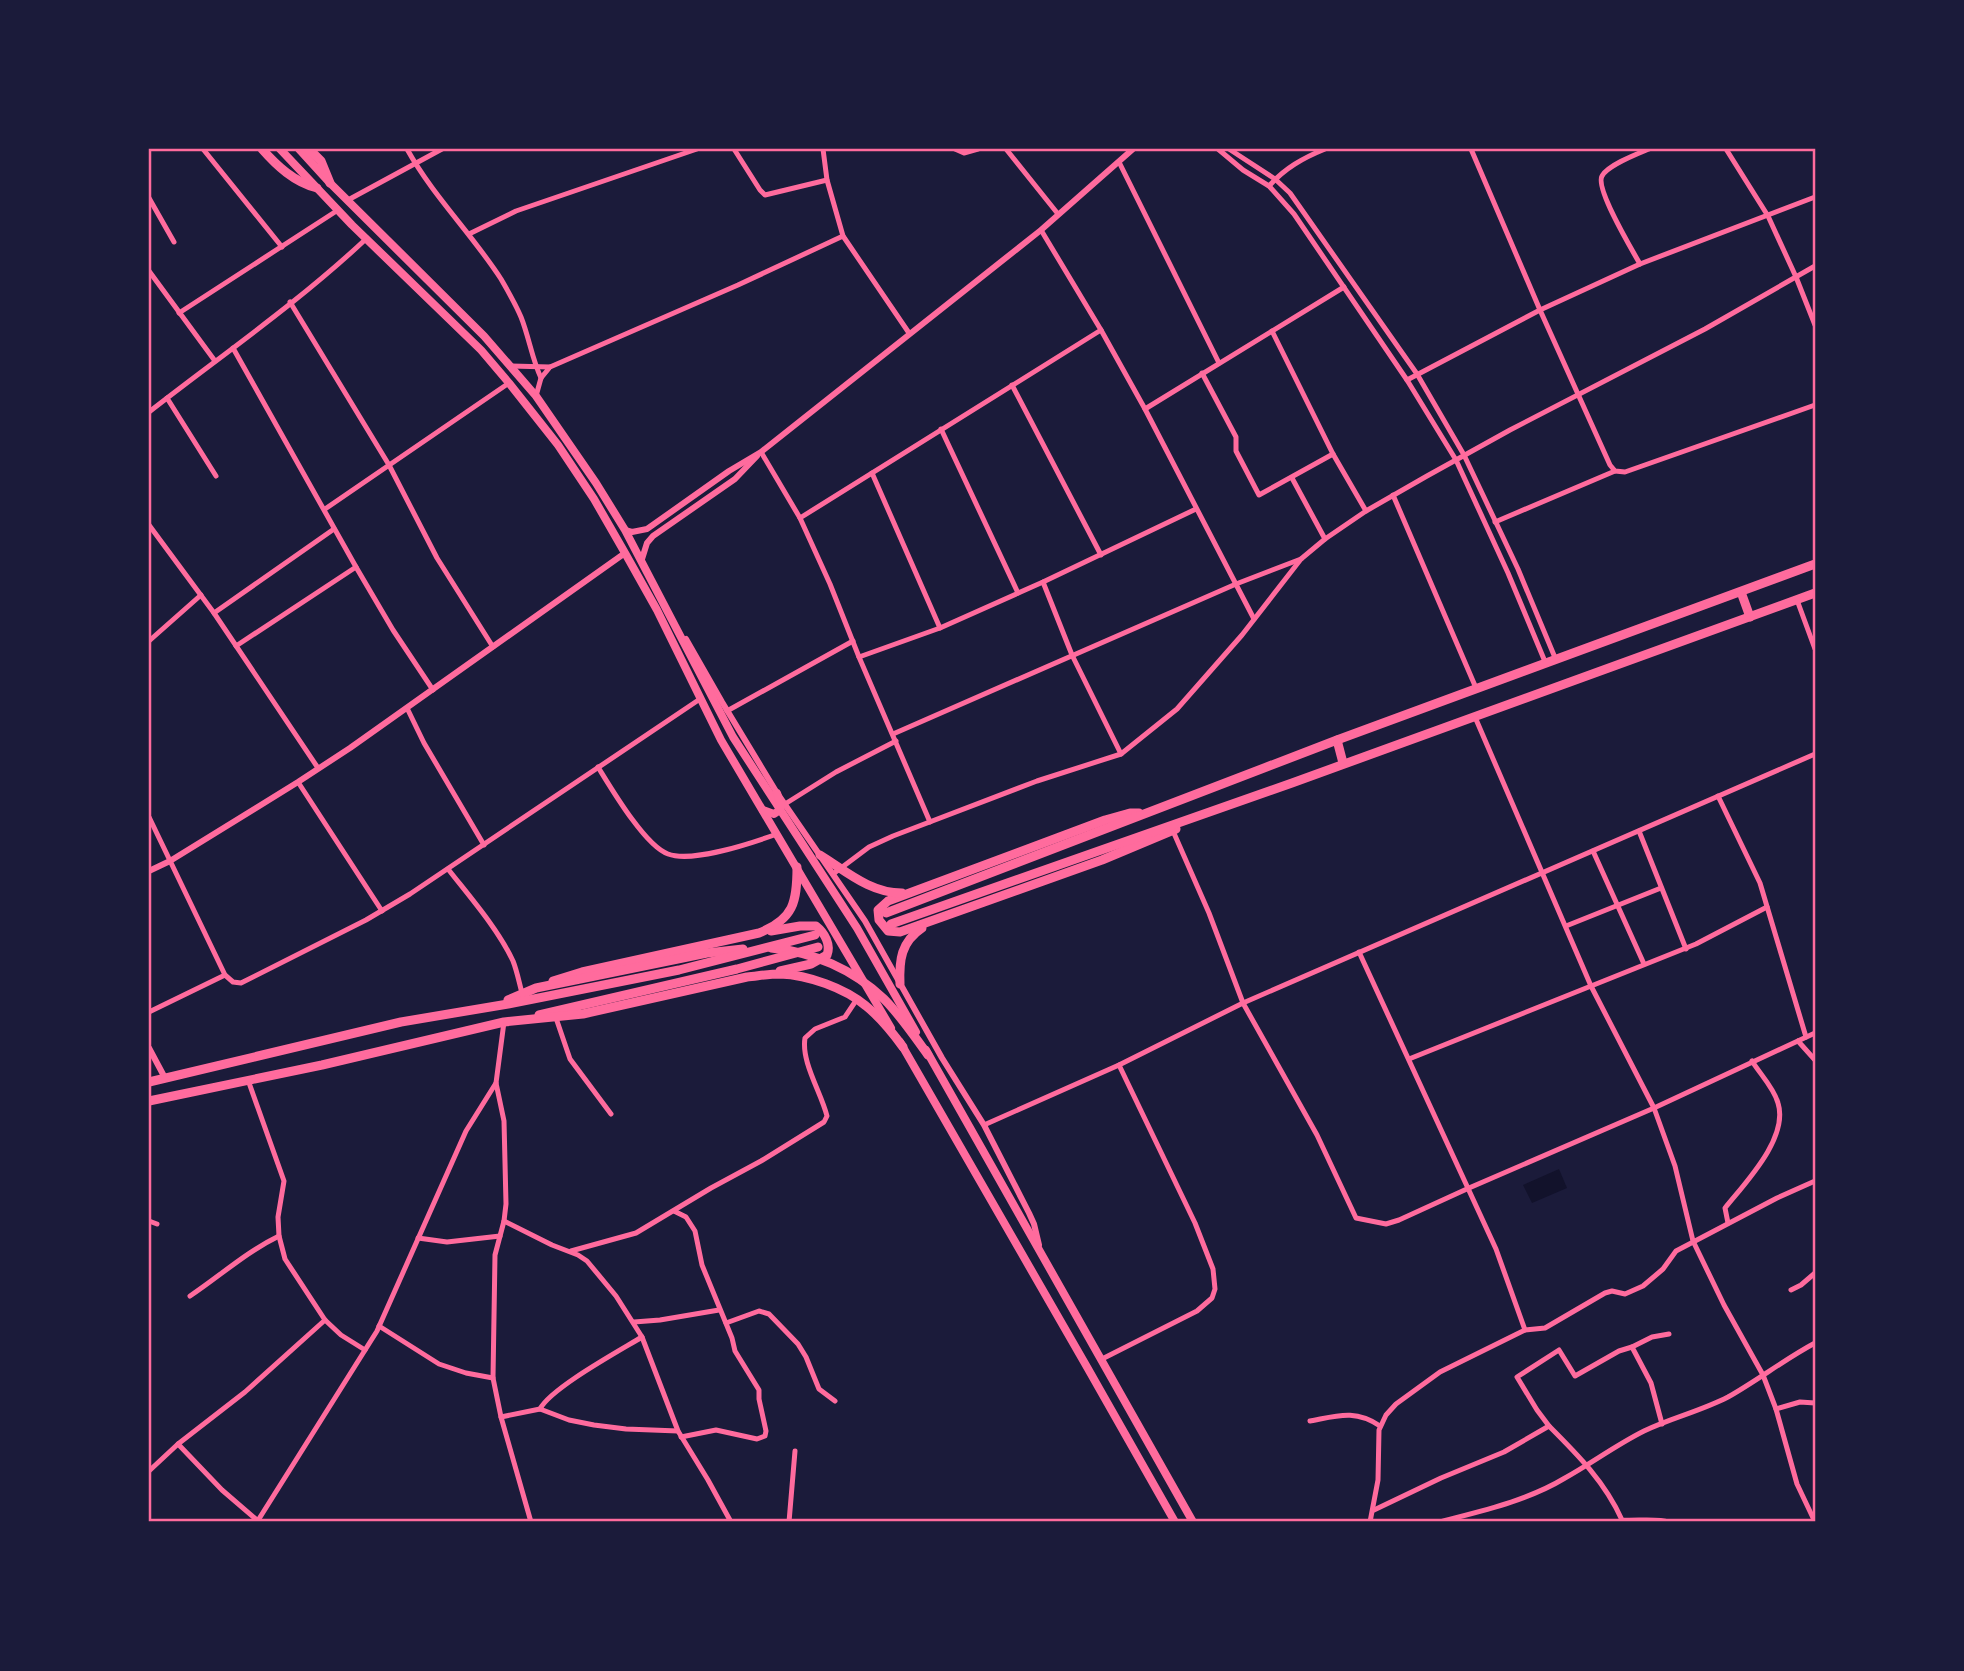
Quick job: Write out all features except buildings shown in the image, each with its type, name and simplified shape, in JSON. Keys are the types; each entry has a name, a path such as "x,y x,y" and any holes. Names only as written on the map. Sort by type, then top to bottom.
{"highway":[{"path":"262,149 294,179 317,188"},
{"path":"309,149 321,161 330,183"},
{"path":"886,914 1337,740 1815,564"},
{"path":"1741,592 1750,617"},
{"path":"891,924 1815,593"},
{"path":"1337,740 1343,763"},
{"path":"1148,812 1130,813 1105,820 888,901 882,905 878,914 880,923 888,931 900,932 1090,865 1173,831 1196,816"},
{"path":"820,855 836,871 880,891 914,891"},
{"path":"759,933 777,925 792,909 797,867"},
{"path":"900,984 900,957 904,946 931,921"},
{"path":"504,1004 522,993 582,972 759,933 816,926 829,946 825,957 811,964 603,1010 556,1018 507,1022"},
{"path":"149,1082 401,1022 679,970 815,935"},
{"path":"149,1104 173,1096 322,1065 737,969 817,947"},
{"path":"536,988 707,953 760,948 787,950 834,964 875,991 894,1010 929,1055"},
{"path":"747,977 779,974 833,986 857,999 876,1014 903,1047"}],"main road":[{"path":"280,149 338,210 481,350 558,445 594,499 657,610 721,740 903,1047 1174,1522"},
{"path":"299,149 484,336 536,396 596,483 642,559 714,704 857,928 1193,1522"},
{"path":"761,808 769,814 778,812 781,805 778,793"}],"street":[{"path":"204,149 282,247"},
{"path":"407,149 501,280 521,317 541,378"},
{"path":"348,200 442,149"},
{"path":"469,234 516,211 697,149"},
{"path":"734,149 765,195 827,180"},
{"path":"823,149 827,180 843,236 909,333"},
{"path":"955,149 964,153 978,149"},
{"path":"1006,149 1058,214"},
{"path":"642,559 647,543 653,536 735,479 761,452 1041,230 1133,149"},
{"path":"1218,149 1243,170 1269,186 1294,214 1407,380 1455,460 1508,573 1546,664"},
{"path":"1228,149 1283,185 1417,374 1464,455 1518,569 1556,660"},
{"path":"1269,186 1299,160 1325,149"},
{"path":"1471,149 1540,310 1615,471"},
{"path":"1640,264 1603,193 1600,179 1603,173 1611,168 1649,149"},
{"path":"1727,149 1768,216 1815,325"},
{"path":"1119,162 1219,363"},
{"path":"1407,380 1540,310 1640,264 1815,197"},
{"path":"149,198 174,242"},
{"path":"179,313 338,210"},
{"path":"1041,230 1145,409 1254,619"},
{"path":"536,396 541,378 550,367 843,236"},
{"path":"149,412 233,348 367,238"},
{"path":"1040,1254 1034,1224 984,1125 942,1058 836,871 869,847 1037,781 1121,754 1177,709 1301,559 1325,539 1393,495 1455,460 1705,329 1815,266"},
{"path":"149,271 215,361"},
{"path":"1145,409 1344,287"},
{"path":"290,302 389,465 437,558 493,647"},
{"path":"800,518 1101,330"},
{"path":"1272,331 1333,454 1366,512"},
{"path":"233,348 356,567 433,690"},
{"path":"510,366 550,367"},
{"path":"1202,373 1236,437 1236,451 1259,495 1333,454"},
{"path":"325,509 509,383"},
{"path":"1012,385 1101,555"},
{"path":"166,398 216,476"},
{"path":"1495,522 1615,471 1625,472 1815,405"},
{"path":"941,429 1018,593"},
{"path":"625,530 632,532 647,529 739,464 761,452"},
{"path":"761,452 800,518 930,822"},
{"path":"872,472 940,628"},
{"path":"1292,478 1325,539"},
{"path":"1393,495 1477,690"},
{"path":"689,499 694,508"},
{"path":"859,657 940,628 1196,509"},
{"path":"149,525 214,613 318,768"},
{"path":"214,613 334,529"},
{"path":"149,871 170,861 298,782 625,553"},
{"path":"893,734 1236,584 1301,559"},
{"path":"236,646 356,567"},
{"path":"1043,582 1072,655 1121,754"},
{"path":"149,641 201,595"},
{"path":"1797,600 1815,649"},
{"path":"668,610 727,711 820,855"},
{"path":"727,711 853,641"},
{"path":"149,817 225,975 236,983 245,982 382,911 701,699"},
{"path":"407,708 424,744 484,845"},
{"path":"1475,717 1591,986 1654,1108 1675,1166 1693,1241 1724,1305 1763,1375 1776,1409 1797,1484 1812,1522"},
{"path":"785,804 836,772 896,741"},
{"path":"984,1125 1119,1065 1243,1003 1815,754"},
{"path":"598,767 650,841 666,854 683,858 745,845 777,834"},
{"path":"298,782 382,911"},
{"path":"1718,796 1760,883 1806,1037"},
{"path":"1173,831 1209,913 1243,1003 1317,1135 1356,1218 1386,1224 1399,1220 1654,1108 1815,1033"},
{"path":"1639,831 1686,949"},
{"path":"1593,850 1644,964"},
{"path":"448,869 508,952 522,993"},
{"path":"1566,926 1661,888"},
{"path":"1409,1059 1686,949 1767,907"},
{"path":"1359,952 1496,1249 1525,1330"},
{"path":"149,1012 225,975"},
{"path":"571,1251 628,1236 824,1122 827,1116 806,1058 804,1038 815,1029 845,1017 857,999"},
{"path":"556,1018 570,1059 611,1114"},
{"path":"178,1444 222,1490 258,1522 379,1326 466,1131 496,1083 507,1022"},
{"path":"1798,1041 1815,1060"},
{"path":"149,1048 165,1078"},
{"path":"1728,1223 1725,1208 1763,1159 1773,1141 1778,1120 1779,1105 1752,1061"},
{"path":"1102,1359 1197,1311 1212,1298 1215,1289 1213,1269 1195,1223 1119,1065"},
{"path":"248,1080 284,1181 278,1217 279,1236 285,1259 325,1320 341,1335 365,1350"},
{"path":"496,1083 504,1121 506,1204 494,1260 493,1378 529,1522"},
{"path":"1370,1522 1378,1480 1380,1426 1396,1404 1440,1372 1525,1330 1545,1328 1605,1293 1612,1291 1625,1294 1643,1286 1663,1269 1676,1251 1815,1181"},
{"path":"501,1417 540,1409 569,1420 626,1429 679,1434 716,1430 757,1439 765,1436 760,1390 735,1351 702,1265 695,1231 686,1217 674,1211"},
{"path":"149,1221 157,1224"},
{"path":"504,1221 587,1261 616,1296 642,1337 679,1434 731,1522"},
{"path":"191,1296 260,1245 279,1236"},
{"path":"418,1238 447,1242 500,1236"},
{"path":"1791,1290 1815,1273"},
{"path":"634,1322 719,1310"},
{"path":"726,1323 759,1311 769,1314 798,1344 819,1389 835,1401"},
{"path":"149,1469 244,1392 325,1320"},
{"path":"379,1326 439,1364 493,1378"},
{"path":"1668,1522 1623,1521 1617,1507 1587,1463 1549,1426 1517,1377 1559,1350 1575,1376 1651,1336 1669,1334"},
{"path":"540,1409 547,1399 568,1383 642,1337"},
{"path":"1438,1522 1499,1506 1565,1479 1621,1443 1729,1396 1815,1343"},
{"path":"1632,1347 1651,1383 1662,1424"},
{"path":"1776,1409 1801,1402 1815,1403"},
{"path":"1310,1421 1351,1414 1380,1426"},
{"path":"1374,1510 1504,1452 1549,1426"},
{"path":"789,1522 795,1451"}],"shaded area":[{"path":"1559,1169 1567,1188 1532,1203 1523,1185"}]}
